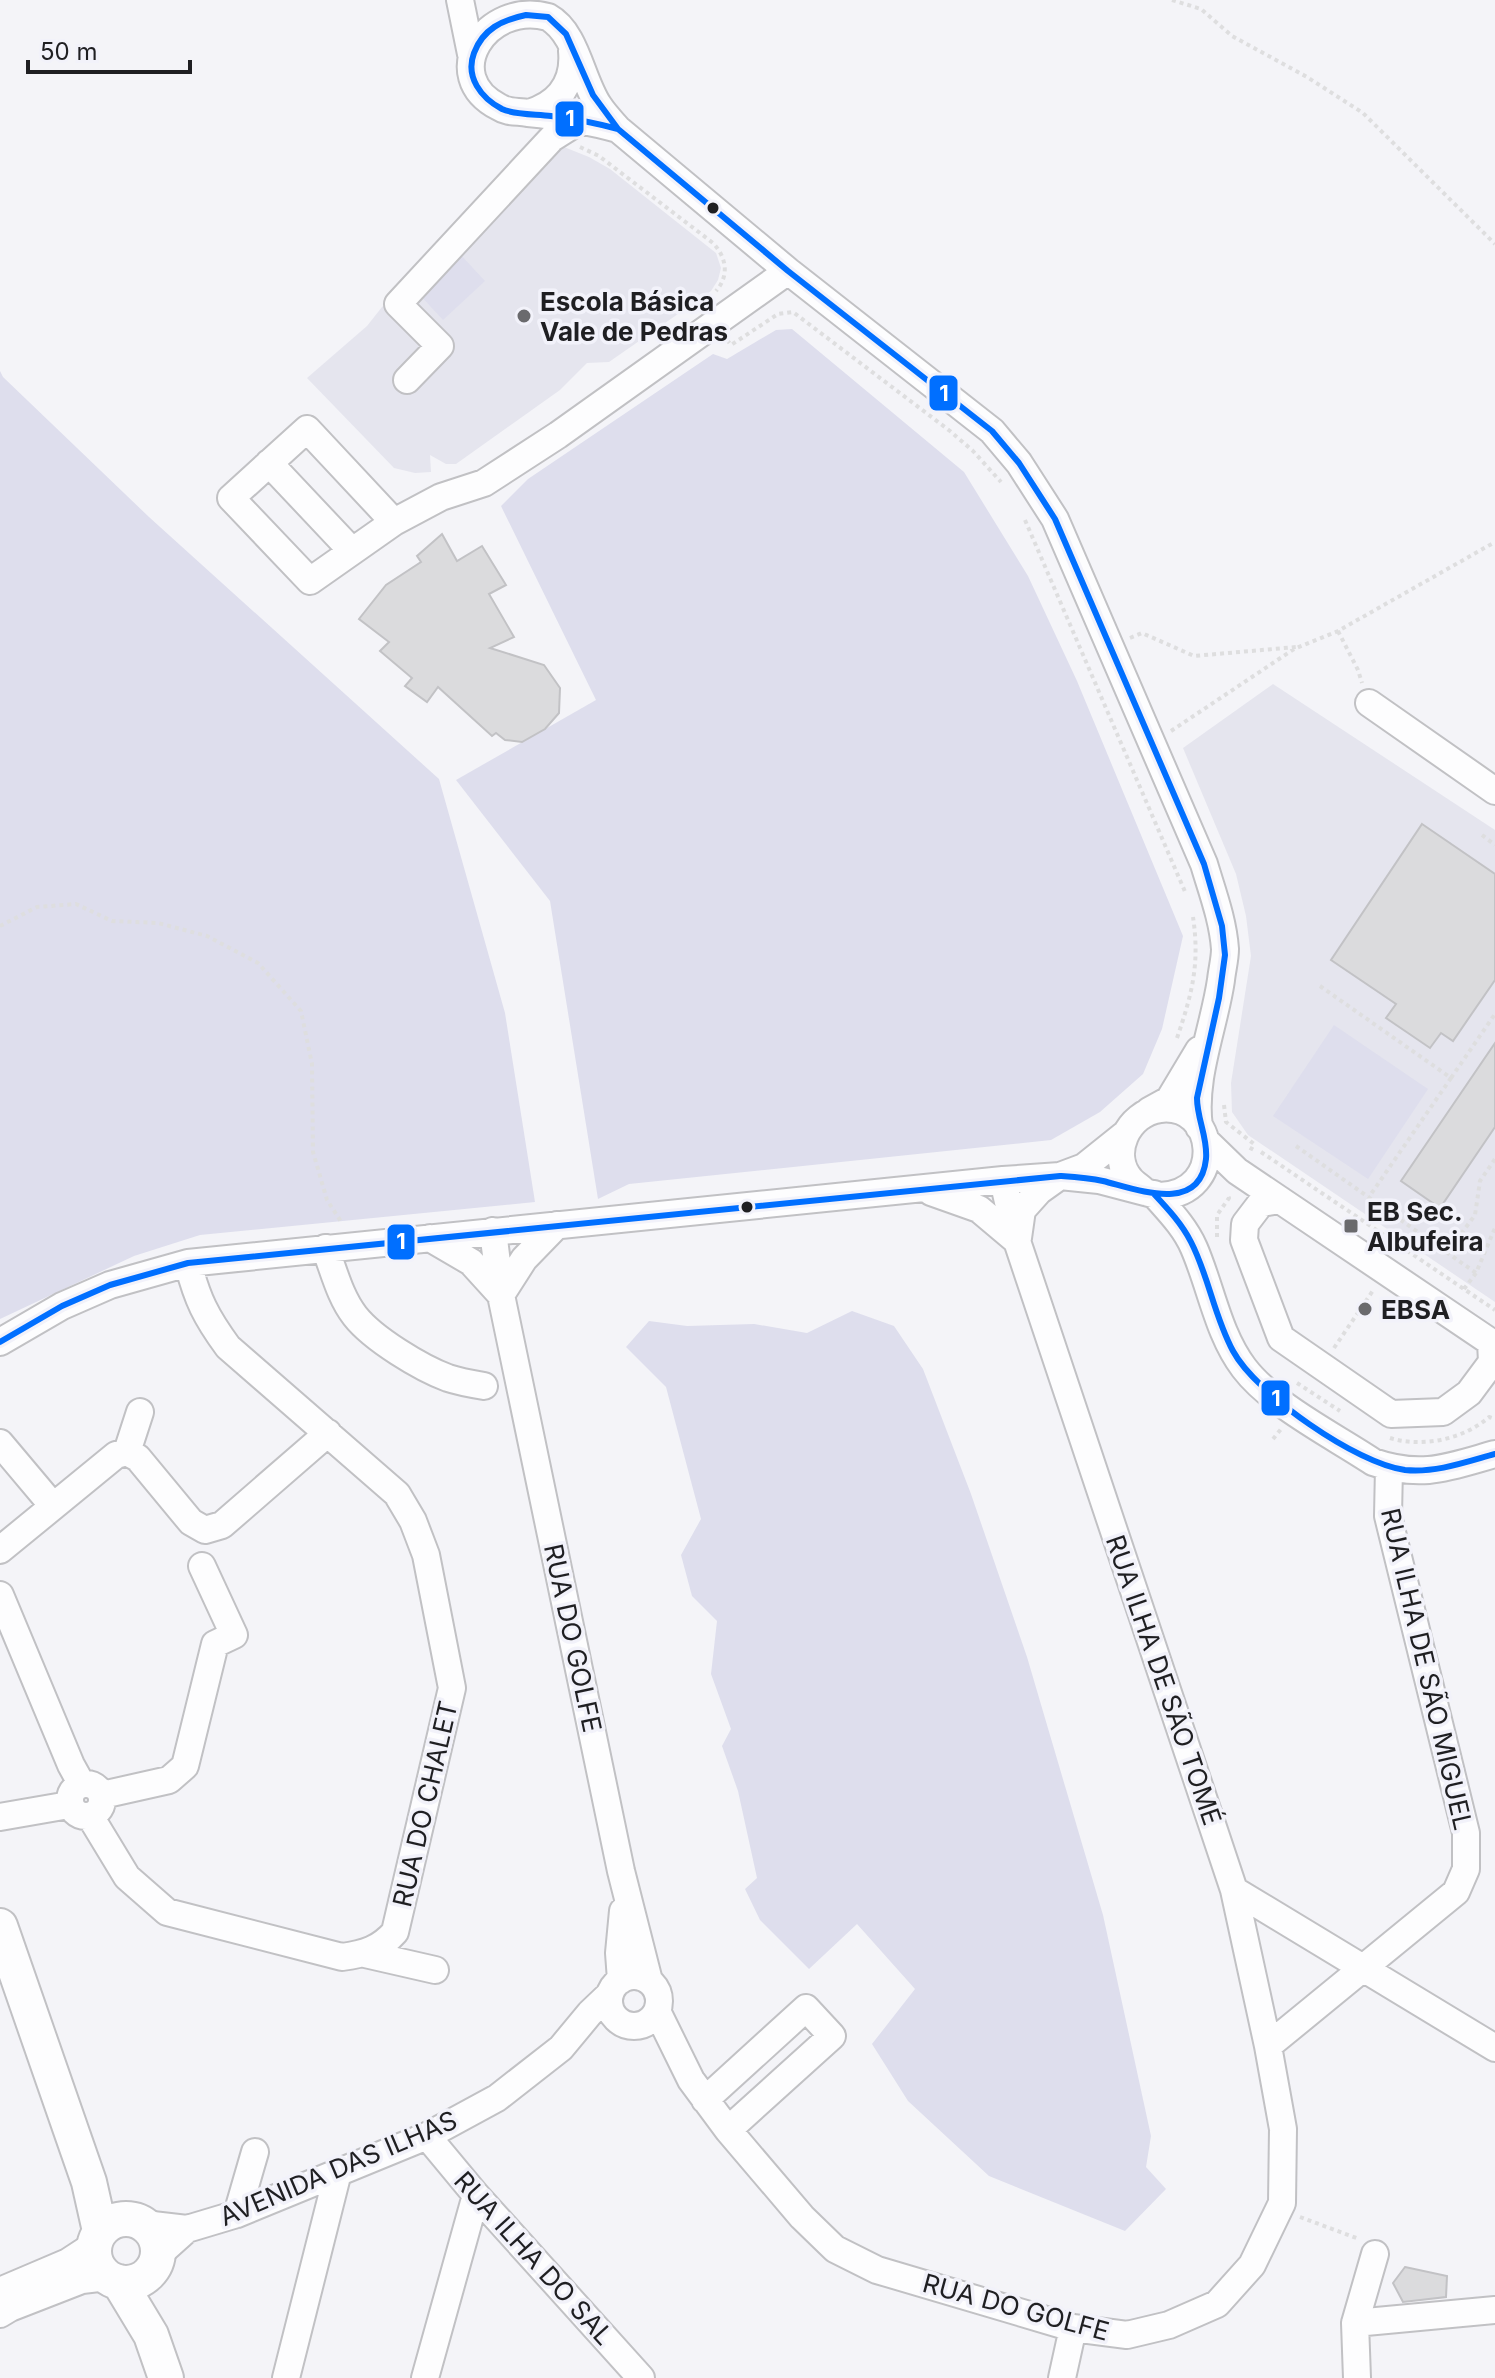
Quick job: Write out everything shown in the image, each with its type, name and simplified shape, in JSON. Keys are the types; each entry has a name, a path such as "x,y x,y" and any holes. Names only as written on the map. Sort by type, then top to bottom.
{"main road":[{"path":"0,1926 89,2182 146,2298 151,2335 166,2378"}],"street":[{"path":"460,0 474,82 497,107 509,112 618,129"},
{"path":"0,1342 62,1306 110,1285 188,1263 1060,1176 1099,1180 1170,1196 1185,1191 1203,1172 1208,1156 1197,1110 1203,1061 1216,1015 1225,950 1218,911 1204,864 1055,519 1019,463 992,431 788,271 618,129 599,107 564,32 550,18 511,5 483,28 471,54"},
{"path":"529,113 556,100 569,82 573,65 571,48"},
{"path":"407,380 440,346 398,304 552,138 579,121"},
{"path":"401,518 307,429 231,498 310,581 401,518 441,497 484,483 558,435 788,271"},
{"path":"269,463 352,551"},
{"path":"1369,703 1495,791"},
{"path":"1017,1241 1022,1210 1039,1191 1060,1176 1084,1167 1124,1135 1135,1120 1169,1100 1216,1015"},
{"path":"1147,1112 1171,1109 1185,1114 1237,1171 1493,1343 1492,1362 1469,1393 1443,1412 1391,1414 1281,1338 1244,1240 1245,1224 1261,1203 1280,1200"},
{"path":"1124,1135 1122,1164 1129,1179 1175,1217 1193,1246 1230,1344 1243,1367 1263,1390 1301,1400 1373,1462 1389,1467 1433,1472 1495,1454"},
{"name":"RUA ILHA DE SÃO TOMÉ","path":"1003,1180 1017,1241 1234,1890 1268,2046"},
{"path":"1193,1246 1190,1208 1194,1184"},
{"path":"921,1189 979,1209 1017,1241"},
{"path":"430,1238 471,1262 501,1295 524,1259 557,1225"},
{"name":"RUA DO GOLFE","path":"493,1231 501,1295 621,1871 649,1981 658,1994 642,2020 728,2130 802,2217 835,2249 877,2270 1073,2328 1127,2335 1169,2325 1217,2304 1252,2265 1282,2203 1283,2129 1268,2046"},
{"path":"325,1248 344,1298 371,1333 432,1371 484,1386"},
{"name":"RUA DO CHALET","path":"188,1263 196,1296 228,1347 397,1494 413,1521 426,1555 452,1688 395,1932 384,1944 365,1954"},
{"path":"127,1452 140,1412"},
{"path":"0,1550 116,1455 127,1452 138,1458 191,1522 205,1530 222,1525 328,1433"},
{"path":"4,1456 53,1506"},
{"name":"RUA ILHA DE SÃO MIGUEL","path":"1268,2046 1456,1892 1466,1869 1466,1833 1388,1516 1389,1467"},
{"path":"1,1819 169,1780 185,1766 215,1644 234,1635 202,1566"},
{"path":"0,1595 86,1800 127,1877 167,1912 342,1957 365,1954 435,1970"},
{"path":"621,1871 623,1921 611,2010 615,2016 642,2020"},
{"path":"1234,1890 1495,2048"},
{"path":"616,1987 635,1976 649,1981"},
{"name":"AVENIDA DAS ILHAS","path":"125,2251 237,2214 427,2136 497,2098 561,2048 616,1987"},
{"path":"698,2090 806,2008 832,2036 728,2130"},
{"name":"AVENIDA DAS ILHAS","path":"561,2048 585,2037 642,2020"},
{"name":"RUA ILHA DO SAL","path":"427,2136 641,2378"},
{"path":"237,2214 255,2152"},
{"path":"286,2378 338,2172"},
{"path":"425,2378 476,2195"},
{"path":"0,2291 68,2262 125,2251"},
{"path":"0,2314 82,2280 125,2251"},
{"path":"1357,2378 1355,2323 1375,2254"},
{"path":"1355,2323 1495,2310"},
{"path":"1062,2378 1073,2328"}],"path":[{"path":"1172,0 1201,9 1232,36 1307,77 1363,113 1495,244"},
{"path":"552,138 587,148 599,156 721,252 725,274 721,285 701,305 731,345 778,314 793,312 950,431 973,451 1007,491"},
{"path":"1021,513 1143,791 1193,916 1197,963 1176,1043"},
{"path":"1152,744 1301,646 1338,631 1495,542"},
{"path":"1338,631 1358,670 1369,703"},
{"path":"1109,645 1142,633 1194,656 1301,646"},
{"path":"1482,835 1495,845"},
{"path":"0,926 37,907 76,904 112,921 158,923 207,936 258,963 301,1011 312,1064 313,1152 327,1200 357,1245"},
{"path":"1320,986 1451,1078"},
{"path":"1369,1197 1495,1014"},
{"path":"1220,1248 1215,1230 1217,1215 1229,1198 1225,1191 1254,1144 1226,1122 1224,1102"},
{"path":"1296,1146 1476,1273"},
{"path":"1261,1152 1495,1310"},
{"path":"1447,1253 1475,1215 1480,1181 1495,1159"},
{"path":"1464,1289 1476,1273 1495,1228"},
{"path":"1322,1366 1403,1248"},
{"path":"1286,1376 1301,1400 1343,1413"},
{"path":"1273,1439 1301,1400"},
{"path":"1381,1435 1394,1440 1458,1437 1489,1417 1495,1419"},
{"path":"1279,2209 1363,2240 1375,2254"}],"shaded area":[{"name":"Escola Básica Vale de Pedras","path":"559,145 610,169 716,253 721,268 718,280 711,291 609,362 587,363 560,390 456,464 446,464 430,455 431,472 415,473 394,468 307,378 367,326 382,307"},
{"path":"460,254 485,281 443,320 418,293"},
{"path":"792,329 964,472 1028,576 1077,681 1183,936 1162,1029 1143,1074 1100,1112 1051,1140 629,1184 598,1199 550,901 456,780 596,700 501,506 528,479 713,354 727,359 776,330"},
{"path":"0,371 149,517 439,779 505,1013 535,1202 200,1235 134,1256 0,1319"},
{"path":"1273,684 1495,830 1495,1302 1248,1135 1232,1112 1231,1083 1251,956 1246,916 1236,874 1183,748"},
{"path":"1334,1025 1428,1089 1368,1179 1273,1116"},
{"path":"852,1311 894,1326 923,1369 971,1494 1027,1657 1103,1915 1151,2136 1146,2167 1166,2189 1125,2231 989,2176 908,2101 872,2044 915,1989 857,1924 809,1969 760,1920 745,1889 757,1878 738,1791 722,1746 731,1729 711,1674 717,1621 692,1596 681,1555 701,1519 666,1387 626,1347 649,1321 687,1326 754,1324 807,1333"}],"building":[{"path":"442,534 457,561 482,546 506,585 489,594 514,637 490,648 544,665 560,688 559,713 545,729 522,742 505,740 496,733 492,736 438,687 427,702 405,686 412,678 380,651 389,642 359,619 386,585 421,562 417,556"},
{"path":"1422,824 1495,874 1495,980 1453,1041 1441,1033 1430,1048 1386,1018 1396,1004 1331,960"},
{"path":"1495,1043 1495,1127 1440,1208 1401,1181"},
{"path":"1405,2267 1447,2276 1446,2297 1403,2302 1393,2283"}],"transit line":[{"name":"1","path":"526,15 548,17 566,34 593,95 618,129 568,118 507,111 482,93 472,70 478,45 494,27 526,15"},
{"name":"1","path":"0,1342 62,1306 110,1285 188,1263 1060,1176 1098,1180 1149,1192 1179,1193 1192,1187 1201,1176 1206,1151 1197,1098 1219,998 1225,955 1222,926 1204,864 1055,519 1019,463 992,431 788,271 618,129"},
{"name":"1","path":"1154,1194 1191,1242 1233,1351 1245,1368 1285,1406 1361,1455 1405,1470 1439,1468 1495,1454"}],"place":[{"name":"Escola Básica Vale de Pedras","path":"524,316"},
{"name":"EB Sec. Albufeira","path":"1351,1226"},
{"name":"EBSA","path":"1365,1309"}]}
